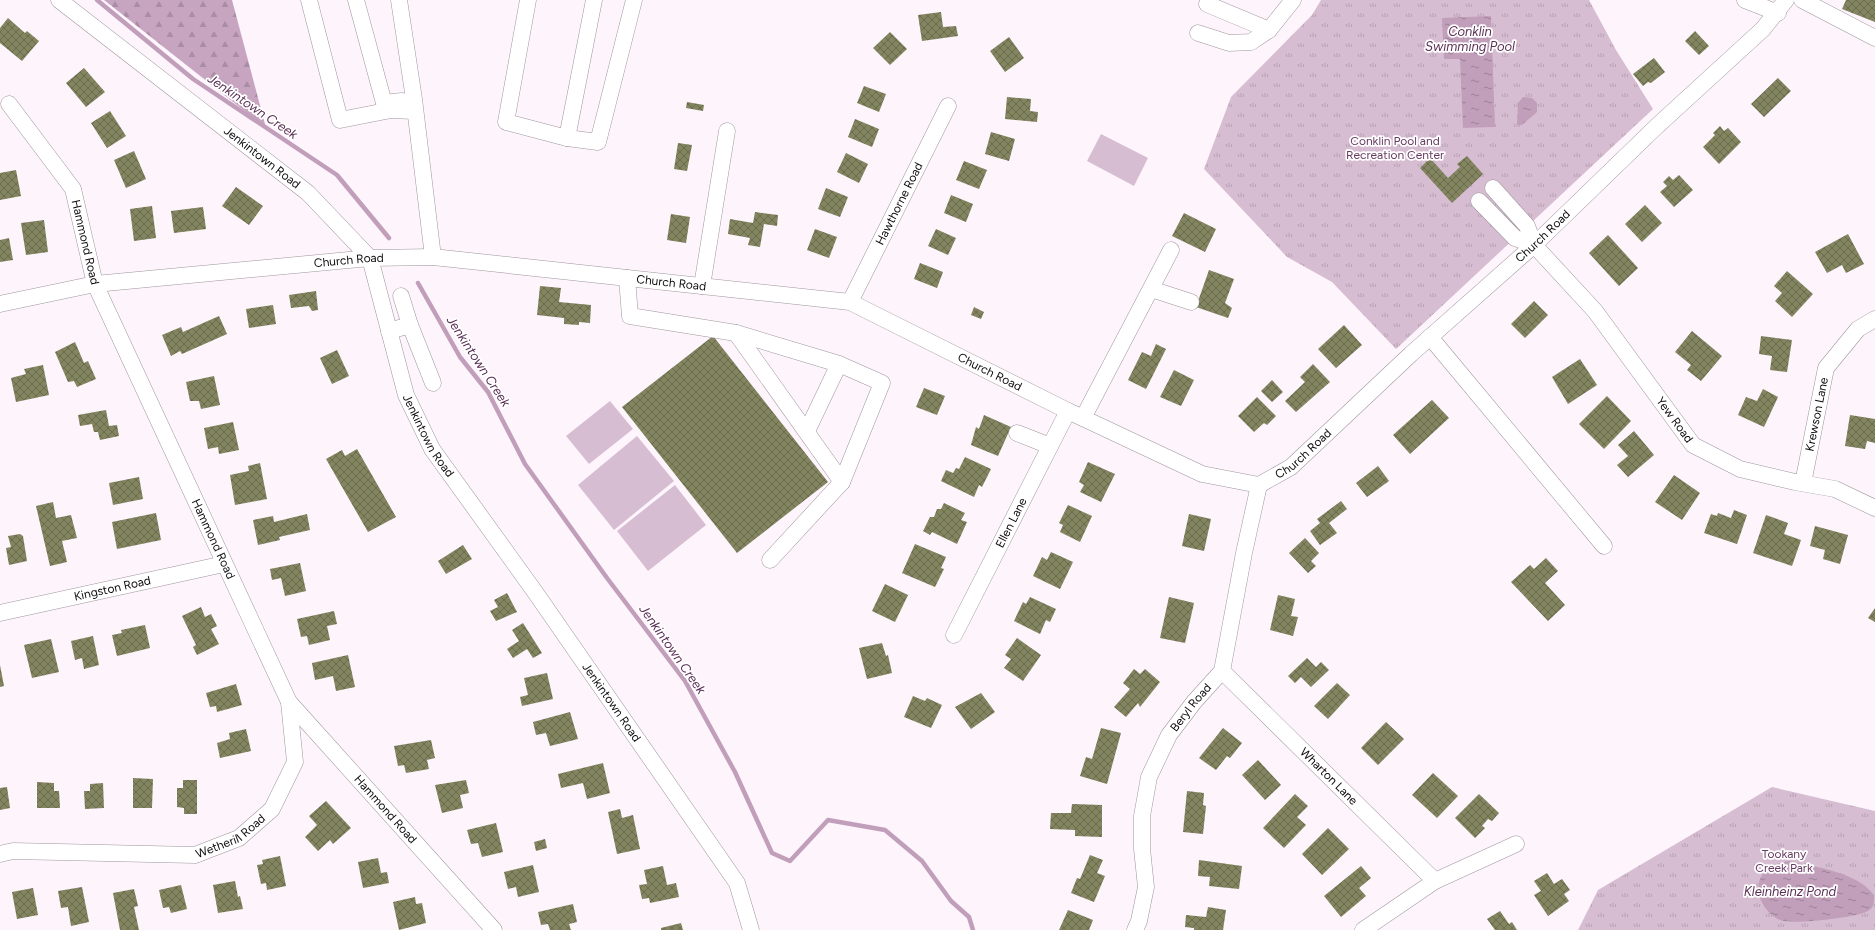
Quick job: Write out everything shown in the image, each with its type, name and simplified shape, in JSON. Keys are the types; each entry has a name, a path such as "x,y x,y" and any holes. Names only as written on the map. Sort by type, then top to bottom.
{"street":[{"name":"Jenkintown Road","path":"59,0 308,193 370,258 406,395 432,449 536,592 737,883 751,930"},
{"path":"309,0 340,120 414,105"},
{"path":"356,0 384,103 414,105"},
{"path":"399,0 433,257"},
{"path":"528,0 506,122 567,138 598,142 634,0"},
{"path":"567,138 594,0"},
{"path":"1198,33 1229,43 1251,42 1269,30 1293,0"},
{"path":"1745,0 1782,6"},
{"path":"1763,29 1801,0 1875,38"},
{"path":"1207,4 1269,30"},
{"name":"Church Road","path":"0,304 95,284 370,258 433,257 850,302 1068,411 1202,474 1259,485 1291,467 1430,336 1534,245 1657,126 1763,29 1782,6"},
{"name":"Hammond Road","path":"9,104 73,189 95,284 289,702 494,930"},
{"name":"Hawthorne Road","path":"850,302 948,106"},
{"path":"702,286 727,132"},
{"path":"1493,188 1527,226 1534,245"},
{"path":"1479,201 1515,238 1534,245"},
{"name":"Yew Road","path":"1534,245 1595,311 1693,444 1740,469 1803,483 1835,488 1875,508"},
{"path":"1083,418 1171,250"},
{"path":"626,278 630,316 736,333 839,364 882,384 842,482 770,560"},
{"path":"1151,289 1191,302"},
{"path":"401,296 410,325 433,383"},
{"name":"Krewson Lane","path":"1803,483 1826,368 1858,328 1875,319"},
{"path":"389,331 410,325"},
{"path":"736,333 842,482"},
{"path":"1430,336 1604,546"},
{"path":"807,431 839,364"},
{"name":"Ellen Lane","path":"954,635 1068,411"},
{"path":"1017,433 1050,446"},
{"path":"1222,671 1244,553 1259,485"},
{"name":"Kingston Road","path":"0,613 224,564"},
{"name":"Wharton Lane","path":"1222,671 1435,881"},
{"name":"Beryl Road","path":"1135,930 1139,921 1146,887 1142,849 1142,816 1149,777 1169,735 1194,702 1222,671"},
{"name":"Wetherill Road","path":"0,854 14,851 195,855 240,838 272,809 295,762 289,702"},
{"path":"1363,930 1435,881 1516,844"}],"green space":[{"path":"104,0 232,0 266,128"},
{"name":"Conklin Pool and Recreation Center","path":"1321,0 1589,0 1616,50 1653,109 1396,349 1332,282 1287,257 1204,169 1231,97 1312,15"},
{"path":"1101,134 1148,158 1134,186 1087,161"},
{"path":"610,401 633,429 589,464 566,436"},
{"path":"637,436 674,481 614,530 578,485"},
{"path":"675,485 706,525 648,571 617,531"},
{"name":"Tookany Creek Park","path":"1772,787 1875,811 1875,930 1578,930 1598,890"}],"water":[{"name":"Conklin Swimming Pool","path":"1491,16 1495,127 1463,128 1460,59 1444,59 1442,18"},
{"path":"1523,97 1532,98 1537,103 1537,112 1522,125 1517,125 1518,103"},
{"name":"Kleinheinz Pond","path":"1788,861 1823,868 1857,881 1867,887 1874,895 1873,906 1870,910 1861,914 1838,918 1797,922 1780,920 1774,917 1761,901 1758,888 1759,881 1767,869 1774,865"}],"building":[{"path":"1846,0 1875,0 1875,22 1842,9"},
{"path":"941,12 943,27 956,26 958,36 922,41 918,15"},
{"path":"8,18 25,33 27,31 39,41 22,61 0,43 0,28"},
{"path":"1695,31 1709,46 1699,55 1685,41"},
{"path":"890,32 907,49 890,65 873,48"},
{"path":"1009,37 1024,58 1005,72 990,51"},
{"path":"1654,58 1665,72 1651,83 1648,82 1643,86 1633,74"},
{"path":"84,68 105,92 86,107 66,83"},
{"path":"1778,78 1791,91 1764,117 1751,104"},
{"path":"864,86 886,94 879,112 857,103"},
{"path":"1007,97 1031,99 1030,111 1038,112 1037,122 1005,119"},
{"path":"687,102 704,105 703,111 686,108"},
{"path":"110,111 126,136 107,148 91,123"},
{"path":"855,119 879,129 872,147 848,137"},
{"path":"1720,126 1724,131 1728,128 1741,142 1719,164 1703,147 1715,135 1713,133"},
{"path":"991,132 1015,139 1009,161 985,154"},
{"path":"678,143 692,145 687,171 674,169"},
{"path":"134,151 146,179 126,188 114,160"},
{"path":"846,153 868,164 859,183 837,172"},
{"path":"1467,156 1483,174 1452,203 1420,168 1430,158 1448,178 1460,167 1457,164"},
{"path":"964,161 987,170 979,189 956,180"},
{"path":"16,170 21,196 0,200 0,173"},
{"path":"1679,175 1693,190 1674,207 1660,192 1667,186 1663,182 1669,176 1673,180"},
{"path":"236,187 263,206 249,225 222,206"},
{"path":"826,188 848,197 840,217 818,209"},
{"path":"951,195 973,204 966,222 944,213"},
{"path":"1645,205 1662,223 1642,242 1625,224"},
{"path":"152,206 156,238 134,241 130,209"},
{"path":"203,207 206,229 174,233 171,211"},
{"path":"755,212 778,215 777,226 764,224 760,247 748,245 750,238 728,234 730,219 753,223"},
{"path":"1184,213 1216,229 1205,252 1172,236"},
{"path":"671,214 690,217 686,243 667,240"},
{"path":"44,220 48,252 26,255 21,223"},
{"path":"815,229 837,237 829,258 807,250"},
{"path":"936,229 956,238 948,255 928,246"},
{"path":"1848,234 1864,264 1846,273 1842,265 1827,273 1815,252"},
{"path":"1608,235 1638,268 1619,286 1589,253"},
{"path":"9,238 13,260 0,262 0,240"},
{"path":"920,263 943,272 937,288 914,279"},
{"path":"1209,270 1234,279 1225,303 1232,308 1228,318 1196,307"},
{"path":"1787,271 1813,294 1792,317 1775,301 1782,293 1774,286"},
{"path":"540,286 561,288 559,302 591,305 590,323 579,322 579,325 564,324 564,318 537,315"},
{"path":"316,291 318,310 312,311 309,306 291,308 289,295"},
{"path":"1534,301 1548,315 1525,338 1511,324"},
{"path":"273,305 276,324 249,328 246,309"},
{"path":"974,307 984,312 981,319 971,315"},
{"path":"219,316 227,334 182,354 180,351 171,356 162,335 181,327 183,332"},
{"path":"1344,325 1362,345 1336,368 1318,349"},
{"path":"1692,331 1722,356 1701,381 1687,370 1691,365 1675,352"},
{"path":"713,336 828,482 737,553 622,407"},
{"path":"1761,336 1792,340 1787,372 1770,370 1772,356 1759,354"},
{"path":"75,342 84,363 88,361 96,379 77,387 74,381 68,382 55,352"},
{"path":"1156,344 1166,349 1146,389 1128,380 1142,352 1151,356"},
{"path":"337,350 349,376 332,384 320,358"},
{"path":"1580,359 1597,385 1568,404 1552,377"},
{"path":"1313,364 1330,382 1296,412 1285,401 1305,382 1300,377"},
{"path":"43,365 49,395 16,402 11,378 26,374 24,369"},
{"path":"1174,370 1194,380 1181,406 1160,397"},
{"path":"214,376 220,405 201,409 199,401 190,401 186,382"},
{"path":"1272,380 1283,392 1272,402 1261,391"},
{"path":"924,388 945,396 937,415 916,407"},
{"path":"1763,389 1778,397 1764,427 1738,415 1746,397 1757,401"},
{"path":"1607,396 1631,421 1604,449 1579,424"},
{"path":"1257,397 1276,416 1267,425 1264,423 1254,432 1238,416"},
{"path":"1432,400 1449,418 1410,454 1393,435"},
{"path":"106,410 109,426 117,425 119,436 100,440 98,432 94,432 92,424 80,426 78,415"},
{"path":"984,415 1011,427 998,456 971,445 976,427 979,429"},
{"path":"1850,415 1875,419 1875,443 1867,441 1865,449 1845,446"},
{"path":"233,422 239,450 219,454 218,447 208,449 204,428"},
{"path":"1634,431 1654,455 1628,477 1617,465 1628,456 1618,445"},
{"path":"357,449 396,517 368,532 326,459 342,450 345,456"},
{"path":"965,457 991,469 982,487 979,485 974,497 941,481 946,470 953,473 956,468 959,469"},
{"path":"1088,462 1115,474 1101,502 1080,492 1084,485 1079,482"},
{"path":"260,463 267,499 235,505 230,475 249,471 248,466"},
{"path":"1378,466 1389,481 1367,497 1356,483"},
{"path":"1674,475 1700,493 1682,520 1655,502"},
{"path":"139,477 143,499 113,505 109,483"},
{"path":"1341,501 1347,509 1329,523 1337,533 1320,545 1310,531 1320,523 1317,519"},
{"path":"53,502 56,518 71,515 77,538 62,541 67,562 50,566 36,506"},
{"path":"944,503 965,513 961,520 967,522 957,544 932,532 930,535 923,531 930,517 934,517 937,509 941,509"},
{"path":"1068,505 1092,516 1080,542 1060,532 1063,525 1059,523"},
{"path":"1734,510 1747,515 1737,544 1704,533 1711,514 1717,516 1718,513 1731,518"},
{"path":"156,513 161,540 117,549 112,522"},
{"path":"307,514 310,530 279,537 280,540 258,545 253,520 273,516 274,522"},
{"path":"1189,514 1211,519 1204,551 1182,546"},
{"path":"1766,515 1788,523 1784,534 1801,540 1792,566 1753,553"},
{"path":"1815,526 1848,535 1840,564 1823,559 1825,550 1810,546"},
{"path":"20,534 23,536 27,561 9,565 6,548 11,547 8,536"},
{"path":"1305,538 1319,553 1311,561 1316,566 1308,573 1289,553"},
{"path":"915,544 946,557 941,568 944,569 935,587 902,573"},
{"path":"463,545 472,559 446,574 438,561"},
{"path":"1051,552 1073,562 1060,589 1033,576 1042,557 1047,560"},
{"path":"1546,558 1558,571 1545,583 1565,605 1548,621 1511,582 1530,565 1534,569"},
{"path":"300,563 306,591 285,596 281,578 272,580 270,569"},
{"path":"885,584 908,595 895,622 872,611"},
{"path":"507,593 517,612 496,621 490,611 498,607 494,600"},
{"path":"1278,595 1295,599 1291,616 1298,617 1293,636 1270,630"},
{"path":"1030,597 1056,609 1050,622 1046,620 1040,634 1014,621 1023,602 1026,604"},
{"path":"1169,597 1194,603 1185,643 1160,638"},
{"path":"201,607 205,617 211,614 217,626 211,629 219,644 197,655 193,647 196,645 182,616"},
{"path":"1875,608 1875,622 1868,618"},
{"path":"334,611 337,624 327,626 330,640 309,645 307,636 301,637 297,619"},
{"path":"523,623 542,653 533,658 527,649 513,658 507,649 519,641 512,630"},
{"path":"145,625 150,648 117,656 112,635 122,633 121,630"},
{"path":"93,636 99,665 84,669 82,658 75,660 71,641"},
{"path":"1017,638 1041,655 1023,681 1004,668 1011,659 1005,655"},
{"path":"51,639 59,672 32,678 24,645"},
{"path":"882,643 886,656 888,655 892,673 867,679 859,648"},
{"path":"348,655 355,687 336,691 333,676 315,680 312,663"},
{"path":"1307,658 1316,667 1321,662 1329,670 1311,687 1301,677 1295,683 1288,676"},
{"path":"0,665 4,686 0,687"},
{"path":"1134,669 1140,674 1145,669 1160,682 1140,707 1138,703 1126,717 1114,707 1130,689 1123,683"},
{"path":"547,673 553,699 522,706 520,697 528,695 524,678"},
{"path":"1337,683 1350,695 1328,719 1314,706"},
{"path":"236,684 242,705 217,712 216,706 210,707 206,693"},
{"path":"981,693 995,712 971,729 955,707"},
{"path":"913,696 925,701 927,698 942,705 931,728 904,717"},
{"path":"570,712 578,739 550,746 546,733 536,735 533,722"},
{"path":"1386,722 1404,739 1378,765 1361,748"},
{"path":"1101,728 1121,733 1107,784 1080,776 1086,757 1092,759"},
{"path":"1223,728 1242,743 1230,758 1227,756 1216,770 1199,758"},
{"path":"246,729 251,751 220,758 217,743 230,739 229,733"},
{"path":"431,740 435,758 427,760 429,769 406,773 404,765 398,766 394,746"},
{"path":"1258,760 1281,785 1265,800 1242,775"},
{"path":"603,763 610,793 587,799 583,783 561,788 558,774"},
{"path":"1433,773 1458,796 1437,818 1412,795"},
{"path":"133,778 153,779 152,808 133,808"},
{"path":"183,780 197,780 197,814 184,814 184,808 177,807 177,788 183,788"},
{"path":"466,780 469,793 460,795 463,808 442,813 435,785"},
{"path":"37,782 54,783 54,791 59,791 60,808 37,808"},
{"path":"103,783 104,808 85,809 84,791 90,791 90,784"},
{"path":"7,787 10,808 0,810 0,788"},
{"path":"1187,791 1204,793 1203,805 1206,806 1203,834 1183,832"},
{"path":"1295,794 1308,806 1297,817 1306,825 1284,848 1263,828"},
{"path":"1479,794 1499,813 1492,821 1488,819 1482,826 1485,828 1475,838 1455,818"},
{"path":"326,801 351,828 333,844 330,840 318,851 305,837 317,825 309,816"},
{"path":"1072,804 1102,805 1102,837 1075,836 1075,830 1050,829 1051,813 1071,813"},
{"path":"620,809 622,818 633,815 640,849 617,854 608,812"},
{"path":"496,823 503,852 482,857 478,843 471,844 467,830"},
{"path":"1328,828 1349,849 1322,875 1302,854"},
{"path":"545,839 547,848 536,851 534,842"},
{"path":"1090,855 1103,860 1097,873 1105,876 1094,902 1071,893 1077,878 1080,879"},
{"path":"280,856 286,886 267,890 266,883 261,884 257,865 263,864 262,860"},
{"path":"378,858 381,873 387,872 389,883 363,888 358,862"},
{"path":"1199,860 1242,866 1239,889 1209,886 1210,877 1198,876"},
{"path":"533,865 539,892 518,897 516,887 508,889 504,872"},
{"path":"663,866 667,885 676,883 679,897 650,903 649,898 642,899 639,885 647,884 644,870"},
{"path":"1361,866 1371,878 1359,888 1366,896 1341,917 1324,896"},
{"path":"1547,873 1554,884 1562,879 1570,890 1564,894 1569,901 1548,916 1534,895 1541,891 1534,881"},
{"path":"235,881 238,897 240,896 243,909 218,913 213,885"},
{"path":"181,885 187,909 171,913 169,907 163,908 159,890"},
{"path":"82,887 89,922 71,926 68,907 61,908 58,891"},
{"path":"33,888 38,915 17,919 12,892"},
{"path":"134,889 138,906 134,907 139,930 120,930 113,893"},
{"path":"415,897 416,904 422,903 426,923 399,930 393,902"},
{"path":"573,904 577,922 569,924 571,930 550,930 548,924 541,925 538,912"},
{"path":"1208,907 1226,910 1223,930 1194,930 1194,928 1185,927 1186,915 1206,917"},
{"path":"1068,910 1093,920 1089,930 1059,930"},
{"path":"1500,911 1509,924 1512,922 1517,930 1495,930 1487,919"},
{"path":"681,923 683,930 661,930 661,928"}],"waterway":[{"name":"Jenkintown Creek","path":"97,0 193,79 337,175 389,238"},
{"name":"Jenkintown Creek","path":"418,283 460,357 488,392 525,464 607,578 685,681 735,772 772,853 790,861 828,820 885,830 922,861 951,901 969,917 973,930"}]}
